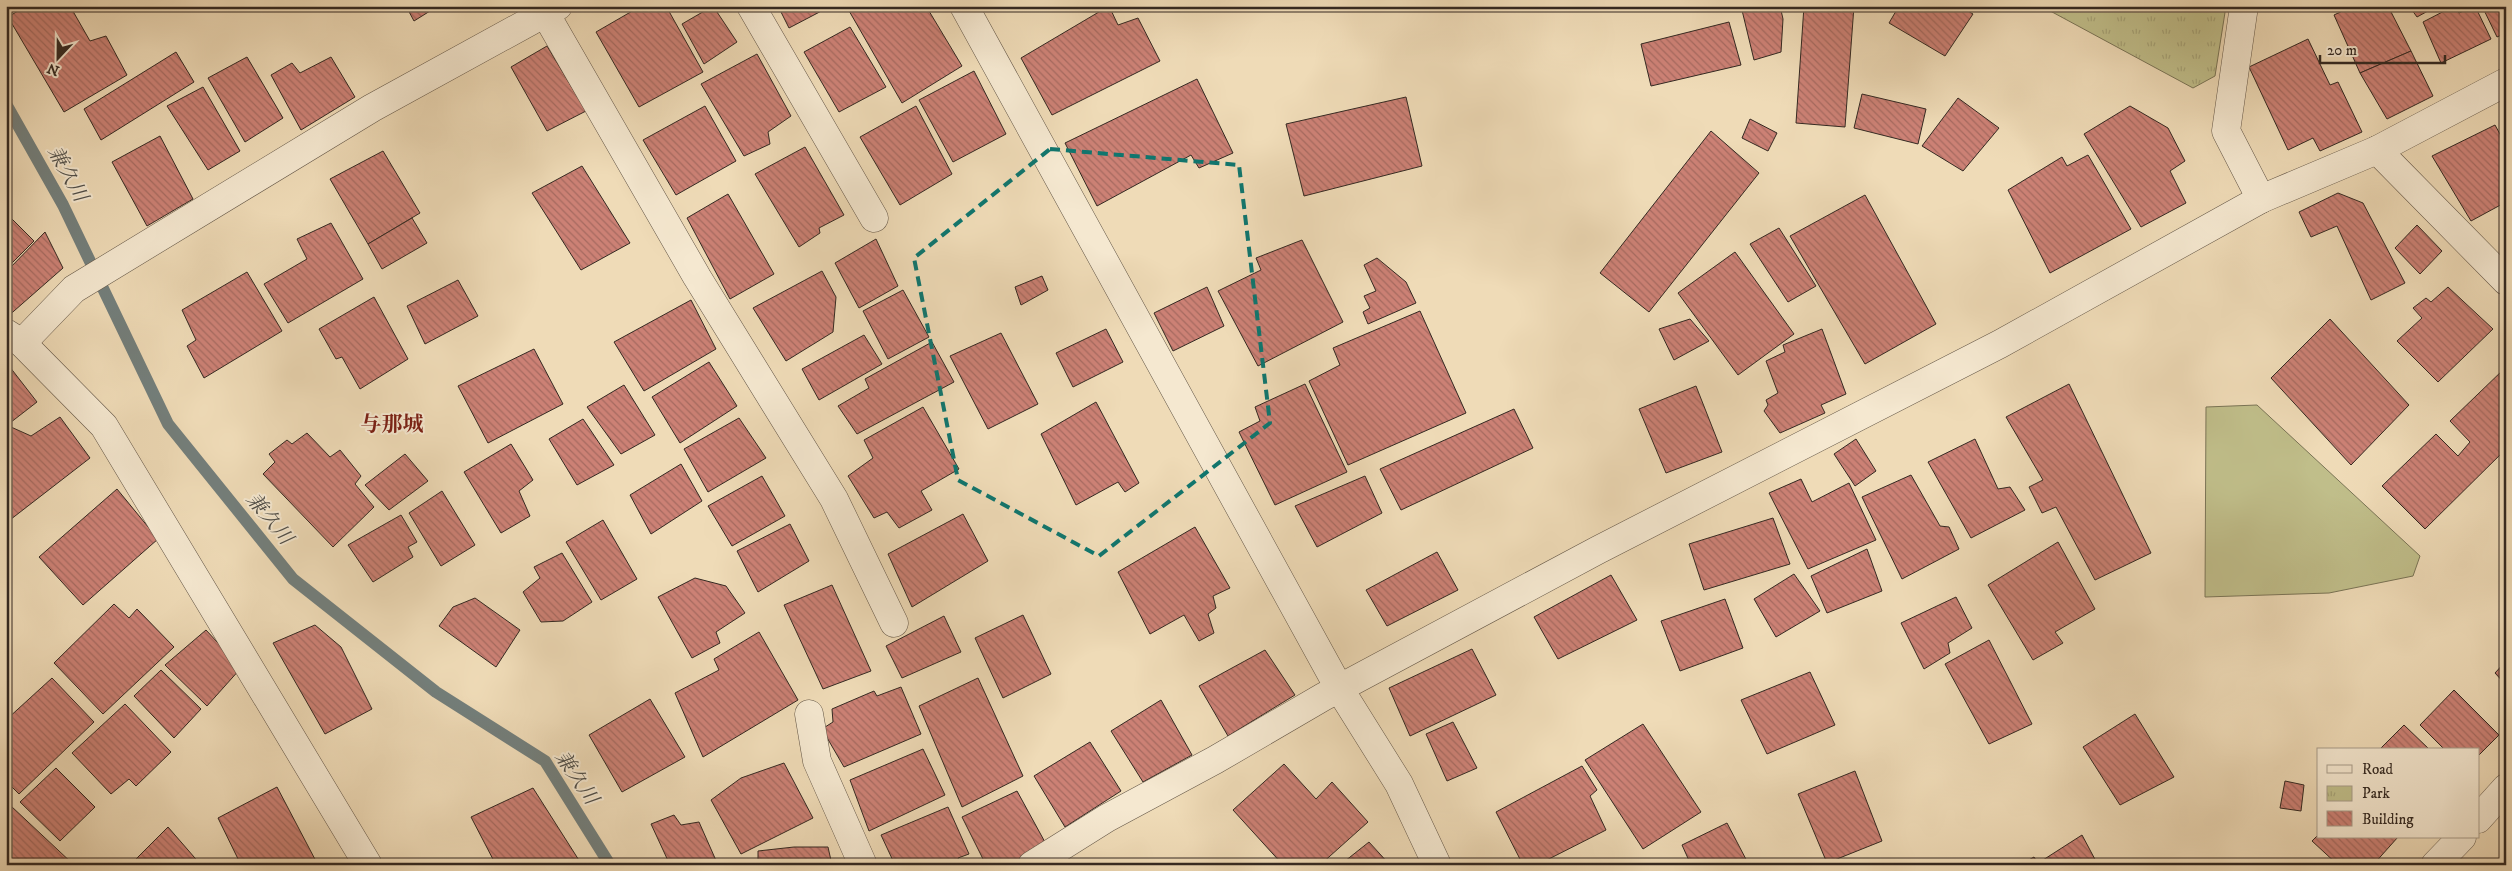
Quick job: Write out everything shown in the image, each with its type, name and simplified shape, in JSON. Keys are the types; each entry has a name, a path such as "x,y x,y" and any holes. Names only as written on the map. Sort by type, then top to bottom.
{"street":[{"path":"751,6 874,218"},
{"path":"964,6 1339,688 1399,784 1437,865"},
{"path":"2244,6 2226,131 2261,199"},
{"path":"368,865 104,426 14,338 74,289 116,263 372,108 548,9 697,276 834,499 894,623"},
{"path":"1032,865 1107,818 1215,760 1339,688 1598,550 2000,344 2261,199 2378,150 2506,82"},
{"path":"2378,150 2506,282"},
{"path":"810,714 817,761 863,865"},
{"path":"2480,817 2506,788"},
{"path":"2443,862 2461,838"}],"highlighted area":[{"path":"1050,149 1239,165 1270,423 1099,556 958,480 914,258"}],"green space":[{"path":"2041,6 2226,6 2215,76 2193,88"},
{"path":"2257,405 2420,556 2413,576 2329,593 2205,597 2206,407"}],"building":[{"path":"26,6 70,6 90,41 106,36 127,75 64,112 8,17"},
{"path":"406,6 438,6 414,21"},
{"path":"641,6 666,6 703,72 639,107 596,32"},
{"path":"713,6 737,42 704,64 682,24"},
{"path":"778,6 831,6 789,28"},
{"path":"852,6 926,6 962,66 902,103 848,9"},
{"path":"1109,6 1118,25 1138,18 1160,61 1052,115 1021,58"},
{"path":"1741,6 1780,6 1783,19 1781,52 1754,60"},
{"path":"1804,6 1854,6 1845,127 1796,123"},
{"path":"1899,6 1960,6 1973,14 1945,56 1889,23"},
{"path":"2353,6 2388,6 2411,51 2360,73 2334,15"},
{"path":"2409,6 2437,6 2417,17"},
{"path":"2454,6 2459,13 2475,6 2491,39 2441,63 2423,22"},
{"path":"2482,6 2506,6 2506,33 2497,37"},
{"path":"1729,22 1741,65 1651,86 1641,44"},
{"path":"850,27 886,87 839,112 804,52"},
{"path":"2308,39 2330,85 2338,82 2362,132 2320,151 2313,138 2288,150 2249,67"},
{"path":"547,46 586,111 547,131 511,67"},
{"path":"2411,51 2433,96 2387,119 2360,73"},
{"path":"176,52 194,82 101,140 84,109"},
{"path":"757,54 791,116 768,132 770,144 744,156 701,84"},
{"path":"247,57 283,118 245,142 208,78"},
{"path":"331,57 355,97 301,130 271,75 292,63 300,73"},
{"path":"974,71 1006,134 953,162 919,100"},
{"path":"1197,79 1233,153 1199,168 1191,155 1097,206 1065,143"},
{"path":"203,87 240,151 208,170 167,106"},
{"path":"1862,94 1926,109 1918,144 1854,128"},
{"path":"1406,97 1422,166 1304,196 1286,124"},
{"path":"1958,98 1999,128 1963,171 1922,146"},
{"path":"705,106 736,161 676,195 643,140"},
{"path":"916,106 952,174 900,205 860,137"},
{"path":"2130,106 2168,128 2185,161 2170,171 2186,203 2141,227 2084,134"},
{"path":"1750,119 1777,133 1768,151 1742,138"},
{"path":"2495,125 2506,145 2506,202 2471,221 2432,156"},
{"path":"1711,131 1759,173 1649,312 1600,273"},
{"path":"160,136 193,199 147,226 112,162"},
{"path":"805,147 844,215 819,228 820,233 799,247 755,174"},
{"path":"383,151 420,213 368,244 330,179"},
{"path":"2088,155 2131,229 2050,273 2008,190 2062,157 2067,166"},
{"path":"582,166 630,243 581,270 532,193"},
{"path":"2338,193 2363,203 2405,283 2371,300 2337,226 2311,237 2299,212"},
{"path":"728,194 774,274 730,299 687,218"},
{"path":"1865,195 1936,324 1865,364 1790,236"},
{"path":"6,213 34,241 6,269"},
{"path":"412,218 427,243 382,269 368,244"},
{"path":"331,223 363,279 288,323 264,284 307,259 297,239"},
{"path":"2417,225 2442,251 2420,274 2395,248"},
{"path":"1779,228 1816,286 1788,302 1750,244"},
{"path":"45,232 63,268 6,318 6,272"},
{"path":"876,239 898,286 859,308 835,263"},
{"path":"1302,240 1343,322 1258,366 1218,291 1261,270 1256,258"},
{"path":"1735,252 1794,334 1738,375 1678,293"},
{"path":"1377,258 1406,282 1416,303 1368,324 1363,312 1370,308 1364,296 1376,291 1364,265"},
{"path":"822,271 836,297 833,332 786,361 753,308"},
{"path":"247,272 282,331 204,378 187,346 196,340 182,310"},
{"path":"1042,276 1048,290 1021,305 1015,287"},
{"path":"458,280 478,316 425,344 407,306"},
{"path":"1207,287 1224,326 1173,351 1154,313"},
{"path":"2448,287 2493,329 2438,382 2397,341 2422,318 2413,308 2426,298 2431,302"},
{"path":"903,290 929,337 888,359 863,311"},
{"path":"374,297 408,359 360,389 342,357 336,359 319,329"},
{"path":"691,300 716,349 644,391 614,342"},
{"path":"1420,311 1466,413 1348,465 1309,381 1340,365 1333,348"},
{"path":"1690,319 1709,341 1674,360 1659,329"},
{"path":"2330,319 2409,405 2351,465 2271,378"},
{"path":"1106,329 1123,362 1073,387 1056,353"},
{"path":"1822,329 1846,394 1821,405 1825,413 1780,433 1764,411 1768,405 1766,400 1778,393 1766,361 1785,352 1783,345"},
{"path":"1001,333 1038,404 988,429 950,356"},
{"path":"864,335 882,364 819,400 802,369"},
{"path":"932,342 954,382 857,434 838,406 869,388 865,379"},
{"path":"534,349 563,404 488,443 458,386"},
{"path":"6,362 37,402 6,426"},
{"path":"709,362 737,406 680,443 652,397"},
{"path":"2505,368 2506,449 2425,529 2382,486 2436,434 2458,456 2470,442 2450,421"},
{"path":"1305,384 1347,472 1275,505 1239,432 1260,421 1255,407"},
{"path":"2069,384 2151,553 2095,580 2056,507 2042,513 2029,487 2043,480 2006,417"},
{"path":"624,385 655,435 621,454 587,407"},
{"path":"1696,386 1722,452 1666,473 1639,409"},
{"path":"1096,402 1139,483 1125,492 1118,482 1076,505 1041,434"},
{"path":"923,407 959,469 921,491 932,510 899,528 887,512 874,518 848,476 873,458 864,440"},
{"path":"1514,409 1533,448 1401,510 1380,469"},
{"path":"60,417 90,458 6,523 6,431 11,427 31,436"},
{"path":"739,418 766,458 708,492 684,449"},
{"path":"583,419 614,465 577,485 549,439"},
{"path":"307,433 330,457 340,450 361,476 355,484 374,507 333,547 263,474 275,462 269,454 287,440 292,444"},
{"path":"1856,439 1876,471 1855,486 1834,454"},
{"path":"1975,439 1998,489 2010,487 2025,510 1971,538 1928,462"},
{"path":"511,444 533,480 519,491 530,516 501,533 464,472"},
{"path":"405,454 428,481 389,510 365,485"},
{"path":"681,464 702,501 651,534 630,495"},
{"path":"1911,475 1940,526 1949,527 1959,549 1902,579 1862,497"},
{"path":"762,476 785,516 732,546 708,506"},
{"path":"1365,476 1382,513 1317,547 1295,506"},
{"path":"1801,479 1812,502 1849,483 1876,540 1808,569 1769,493"},
{"path":"117,489 158,539 83,605 39,557"},
{"path":"442,491 475,545 441,566 409,513"},
{"path":"963,514 988,561 912,607 888,554"},
{"path":"401,515 417,542 408,547 413,557 373,582 348,545"},
{"path":"1773,518 1790,564 1704,590 1689,544"},
{"path":"603,520 637,579 601,600 566,542"},
{"path":"790,524 809,561 758,592 737,551"},
{"path":"1195,527 1230,588 1213,596 1216,608 1208,614 1214,633 1199,641 1184,615 1150,634 1118,572"},
{"path":"2058,542 2095,609 2055,632 2063,643 2033,660 1988,585"},
{"path":"1867,549 1882,591 1827,613 1811,576"},
{"path":"1437,552 1458,590 1387,626 1366,590"},
{"path":"562,553 592,602 563,621 541,622 523,592 540,578 534,567"},
{"path":"1794,574 1820,611 1776,637 1754,599"},
{"path":"1611,575 1637,620 1558,659 1534,617"},
{"path":"695,578 726,586 745,613 716,632 720,643 692,658 658,597"},
{"path":"832,585 871,671 823,689 784,605"},
{"path":"1956,597 1972,628 1948,643 1950,653 1924,669 1901,623"},
{"path":"475,598 520,630 496,667 439,626 453,607"},
{"path":"1725,599 1743,648 1680,671 1661,621"},
{"path":"114,604 129,618 137,609 174,647 103,714 54,663"},
{"path":"1023,615 1051,674 1003,698 975,638"},
{"path":"944,616 961,652 902,678 886,646"},
{"path":"315,625 341,647 372,709 325,734 273,643"},
{"path":"206,630 241,668 207,706 165,665"},
{"path":"759,632 798,700 703,757 675,693 719,670 714,659"},
{"path":"1989,640 2032,724 1989,744 1945,664"},
{"path":"1472,649 1496,695 1410,736 1389,688"},
{"path":"1265,650 1295,695 1228,736 1199,686"},
{"path":"2506,661 2506,685 2495,673"},
{"path":"161,670 201,709 174,738 134,696"},
{"path":"1810,672 1835,725 1767,754 1741,700"},
{"path":"52,678 94,722 19,794 6,781 6,720"},
{"path":"978,678 1023,776 962,807 919,706"},
{"path":"901,687 921,734 844,767 822,729 833,722 832,709 874,691 877,696"},
{"path":"2454,690 2499,735 2480,754 2480,748 2443,748 2420,725"},
{"path":"650,699 685,757 622,792 589,735"},
{"path":"1161,700 1192,755 1143,782 1111,731"},
{"path":"125,704 171,752 136,786 129,779 111,794 72,753"},
{"path":"2135,714 2174,777 2120,805 2083,747"},
{"path":"1453,722 1477,768 1447,781 1426,734"},
{"path":"1643,724 1701,812 1643,849 1585,760"},
{"path":"2404,725 2428,748 2381,748"},
{"path":"1090,742 1121,791 1065,827 1034,776"},
{"path":"923,749 945,795 869,831 850,780"},
{"path":"784,763 813,818 741,854 711,800 741,778"},
{"path":"1284,764 1316,799 1332,782 1368,822 1320,865 1283,865 1233,810"},
{"path":"1582,766 1597,790 1590,796 1606,830 1537,865 1523,865 1496,812"},
{"path":"56,768 95,807 60,841 20,802"},
{"path":"1855,771 1882,841 1827,863 1798,794"},
{"path":"2285,781 2304,785 2301,811 2280,808"},
{"path":"277,787 318,865 241,865 218,818"},
{"path":"533,788 582,865 496,865 471,817"},
{"path":"1017,791 1046,844 1009,865 986,865 962,817"},
{"path":"11,806 74,865 6,865 6,811"},
{"path":"948,807 969,854 958,858 960,865 895,865 881,835"},
{"path":"674,815 681,825 699,822 718,865 670,865 651,824"},
{"path":"1727,823 1749,865 1691,865 1682,845"},
{"path":"168,827 201,865 130,865"},
{"path":"2082,835 2098,865 2045,865 2043,860"},
{"path":"2317,836 2317,838 2397,838 2373,865 2338,865 2312,841"},
{"path":"1369,842 1390,865 1340,865"},
{"path":"794,847 828,847 832,865 758,865 758,851"},
{"path":"2034,857 2039,865 2020,865"}],"waterway":[{"name":"兼久川","path":"6,104 63,205 168,424 293,579 436,692 545,761 610,865"}],"district":[{"name":"与那城","path":"392,425"}]}
